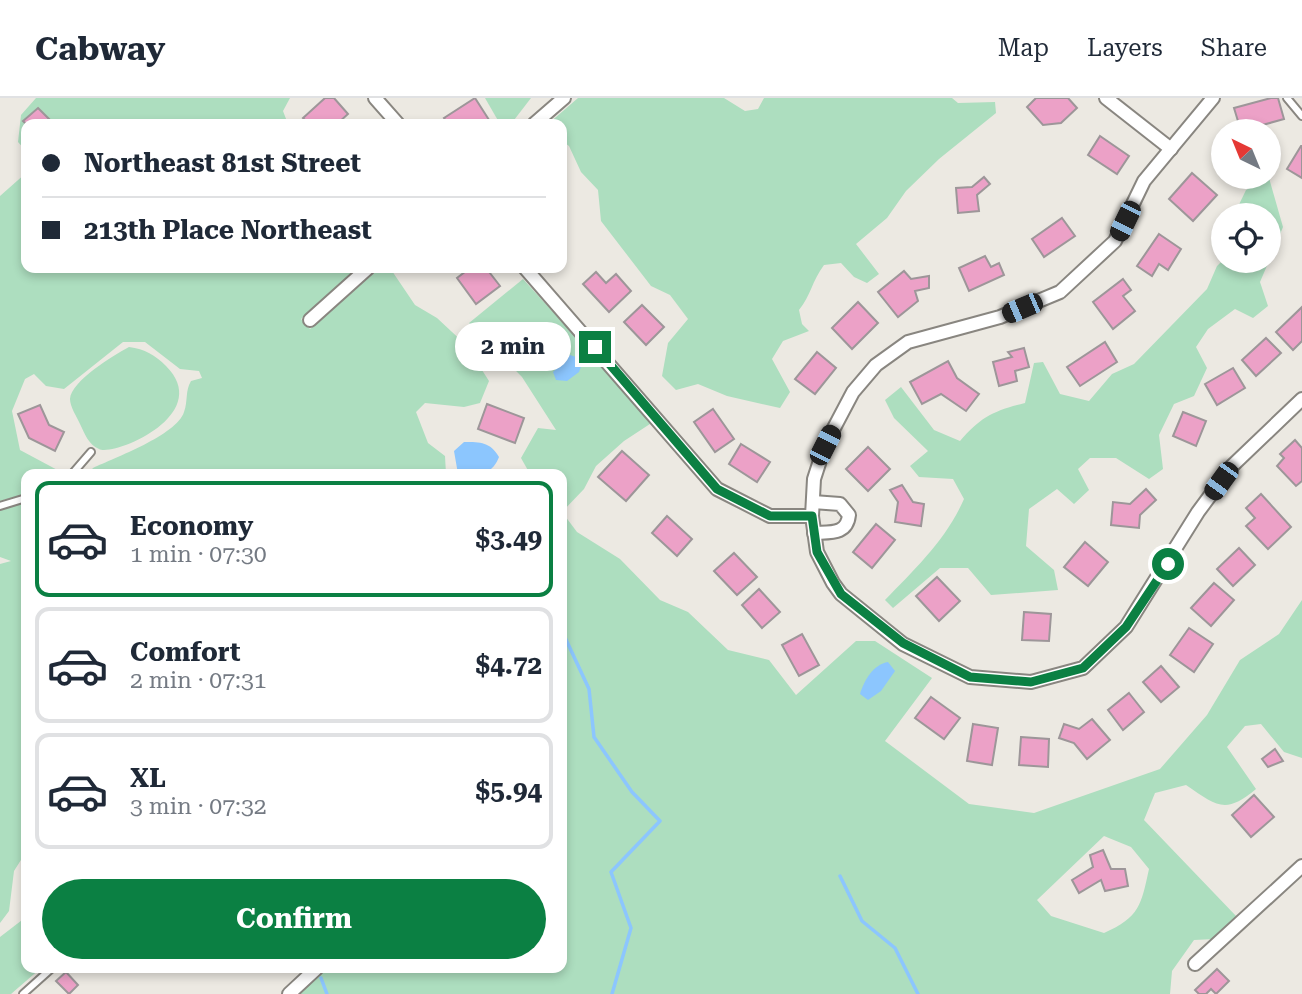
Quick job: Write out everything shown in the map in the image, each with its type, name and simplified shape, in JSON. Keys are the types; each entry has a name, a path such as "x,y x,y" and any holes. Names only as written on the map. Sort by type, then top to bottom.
{"street":[{"path":"375,98 394,119"},
{"path":"540,119 564,98"},
{"path":"1106,98 1171,149"},
{"path":"1213,98 1144,181 1115,241 1060,292 1000,317 908,342 876,365 853,392 825,445 814,479 812,509 817,552 841,594 903,643 970,677 1031,682 1083,668 1126,627 1198,512 1232,466 1302,399"},
{"path":"310,320 362,273"},
{"path":"529,273 717,489 770,516 840,504 849,515 847,525 840,531 814,533"},
{"path":"1195,964 1302,866"},
{"path":"289,994 312,973"}],"lane":[{"path":"1287,98 1302,116"},
{"path":"76,469 91,452"},
{"path":"0,506 21,500"},
{"path":"23,994 46,973"}],"green space":[{"path":"36,98 290,98 283,111 286,119 21,119 21,145 18,142 21,115"},
{"path":"485,98 531,98 515,119 497,119"},
{"path":"578,98 724,98 745,111 758,109 764,98 952,98 958,103 995,102 996,113 939,159 906,191 887,218 856,244 879,274 867,283 854,277 841,263 824,265 799,310 802,324 809,331 783,341 772,359 790,392 780,408 727,396 698,384 676,390 662,376 668,343 688,319 670,295 651,286 601,221 598,190 581,172 567,145 567,119 554,119"},
{"path":"21,177 21,273 353,273 301,319 310,329 374,273 393,273 415,305 437,318 466,345 489,381 480,403 464,407 425,403 416,412 428,443 445,456 446,469 92,469 144,445 170,429 184,412 191,381 202,378 199,371 180,369 145,342 123,342 64,389 46,386 34,374 25,379 12,411 20,450 56,469 21,469 21,495 0,501 0,196"},
{"path":"1272,189 1276,203 1240,203 1246,190"},
{"path":"1214,273 1264,273 1260,282 1268,306 1253,318 1235,309 1208,329 1196,347 1207,368 1194,396 1174,404 1159,435 1163,469 1149,479 1116,458 1090,458 1078,469 1089,490 1074,504 1057,489 1029,509 1026,546 1054,570 1058,590 991,595 968,568 940,568 893,608 885,600 939,541 964,499 953,479 919,477 910,466 928,451 894,418 885,400 901,387 934,430 960,441 988,416 1025,403 1034,363 1043,362 1060,394 1089,401 1112,374 1134,364 1207,289"},
{"path":"523,279 653,422 624,441 596,466 584,489 567,507 567,469 527,469 521,458 538,428 556,430 522,377 469,323"},
{"path":"129,347 149,353 166,366 178,384 178,401 170,416 156,429 122,446 108,450 99,449 87,438 72,409 72,392 104,362"},
{"path":"21,503 21,860 14,871 9,911 0,923 0,564 11,561 0,557 0,509"},
{"path":"567,519 577,532 620,559 660,600 688,612 728,650 769,660 796,695 856,641 875,641 932,678 885,741 969,804 1034,813 1160,769 1207,715 1240,660 1279,634 1302,600 1302,758 1284,752 1261,724 1245,726 1227,747 1256,789 1228,805 1214,802 1186,785 1155,793 1144,820 1237,917 1215,939 1194,940 1172,971 1170,994 298,994 321,973 567,973","holes":["1104,836 1131,847 1149,869 1137,908 1125,921 1104,933 1051,916 1037,900"]},
{"path":"21,921 21,973 35,973 11,994 0,994 0,937"}],"water":[{"path":"570,355 579,358 582,364 579,372 567,381 556,380 553,372"},
{"path":"464,442 480,443 488,446 499,457 491,469 457,469 454,451"},
{"path":"888,662 895,671 881,691 868,700 860,694 864,683 874,669"}],"building":[{"path":"325,98 334,98 348,114 342,119 303,118"},
{"path":"475,98 488,119 445,119"},
{"path":"1036,98 1068,98 1077,108 1061,123 1043,125 1027,107"},
{"path":"1278,98 1284,119 1237,119 1234,108"},
{"path":"38,108 49,119 25,119"},
{"path":"1100,136 1129,156 1117,174 1088,155"},
{"path":"1302,146 1302,178 1287,169"},
{"path":"1192,173 1217,195 1193,221 1169,199"},
{"path":"984,177 990,184 977,195 979,211 958,213 956,188 972,187"},
{"path":"1062,218 1075,236 1044,257 1032,239"},
{"path":"1159,234 1181,249 1168,270 1159,264 1152,276 1137,266"},
{"path":"985,256 991,267 999,263 1004,275 969,291 959,268"},
{"path":"904,271 911,279 929,276 929,288 915,291 918,301 898,317 878,292"},
{"path":"596,272 606,283 616,274 631,291 609,312 583,284"},
{"path":"464,273 490,273 500,286 476,304 457,278"},
{"path":"1123,279 1131,290 1123,296 1135,311 1113,329 1093,302"},
{"path":"858,302 878,323 852,349 832,328"},
{"path":"642,305 664,327 646,345 624,322"},
{"path":"1302,307 1302,341 1293,350 1276,332"},
{"path":"1266,338 1281,353 1256,376 1242,360"},
{"path":"1105,342 1117,362 1080,386 1067,367"},
{"path":"1024,348 1029,367 1015,371 1017,381 999,386 993,362 1012,357 1008,352"},
{"path":"817,352 836,368 815,394 795,379"},
{"path":"948,361 957,378 979,394 966,411 941,394 922,404 910,382"},
{"path":"1233,368 1245,388 1217,405 1205,384"},
{"path":"487,404 524,418 515,443 478,429"},
{"path":"40,405 49,425 64,432 55,451 29,438 18,414"},
{"path":"713,409 734,439 715,452 694,422"},
{"path":"1183,412 1206,421 1196,446 1173,436"},
{"path":"1295,440 1302,448 1302,481 1296,486 1277,466 1284,458 1280,454"},
{"path":"741,444 770,462 757,482 729,464"},
{"path":"868,447 890,469 868,491 846,469"},
{"path":"622,451 649,475 626,501 598,477"},
{"path":"902,485 913,502 924,504 921,526 895,522 898,502 890,490"},
{"path":"1146,489 1156,500 1140,515 1139,528 1111,525 1113,502 1130,504"},
{"path":"1261,494 1291,527 1268,549 1246,526 1255,518 1246,508"},
{"path":"667,516 692,539 677,556 652,533"},
{"path":"876,524 895,540 872,568 853,552"},
{"path":"1085,542 1108,562 1088,586 1064,567"},
{"path":"1239,548 1255,565 1233,586 1217,569"},
{"path":"734,553 757,577 737,595 714,571"},
{"path":"937,577 960,601 939,621 916,596"},
{"path":"1214,583 1234,600 1211,626 1191,608"},
{"path":"759,589 780,612 762,628 742,605"},
{"path":"1024,612 1051,614 1049,641 1022,640"},
{"path":"1189,628 1213,644 1194,672 1170,655"},
{"path":"802,634 819,665 799,676 782,645"},
{"path":"1161,666 1179,687 1161,702 1143,682"},
{"path":"1129,693 1144,712 1123,730 1108,710"},
{"path":"931,697 960,718 944,739 915,718"},
{"path":"1092,719 1110,740 1087,759 1074,743 1059,738 1064,724 1079,729"},
{"path":"973,724 998,728 992,765 967,761"},
{"path":"1021,737 1049,739 1048,767 1019,765"},
{"path":"1275,749 1283,761 1268,767 1262,759"},
{"path":"1254,795 1274,817 1251,837 1232,815"},
{"path":"1103,850 1111,869 1125,869 1128,886 1105,891 1101,880 1079,893 1072,880 1093,867 1090,855"},
{"path":"1217,969 1229,981 1216,994 1211,989 1206,994 1199,994 1195,990"},
{"path":"67,973 78,985 69,994 56,981"}],"waterway":[{"path":"567,642 589,689 594,737 632,792 660,821 611,872 631,928 612,994"},
{"path":"840,876 862,921 895,948 918,994"},
{"path":"321,978 327,994"}],"route":[{"path":"595,347 717,489 770,516 812,516 817,552 841,594 903,643 970,677 1031,682 1083,668 1126,627 1168,564"}]}
